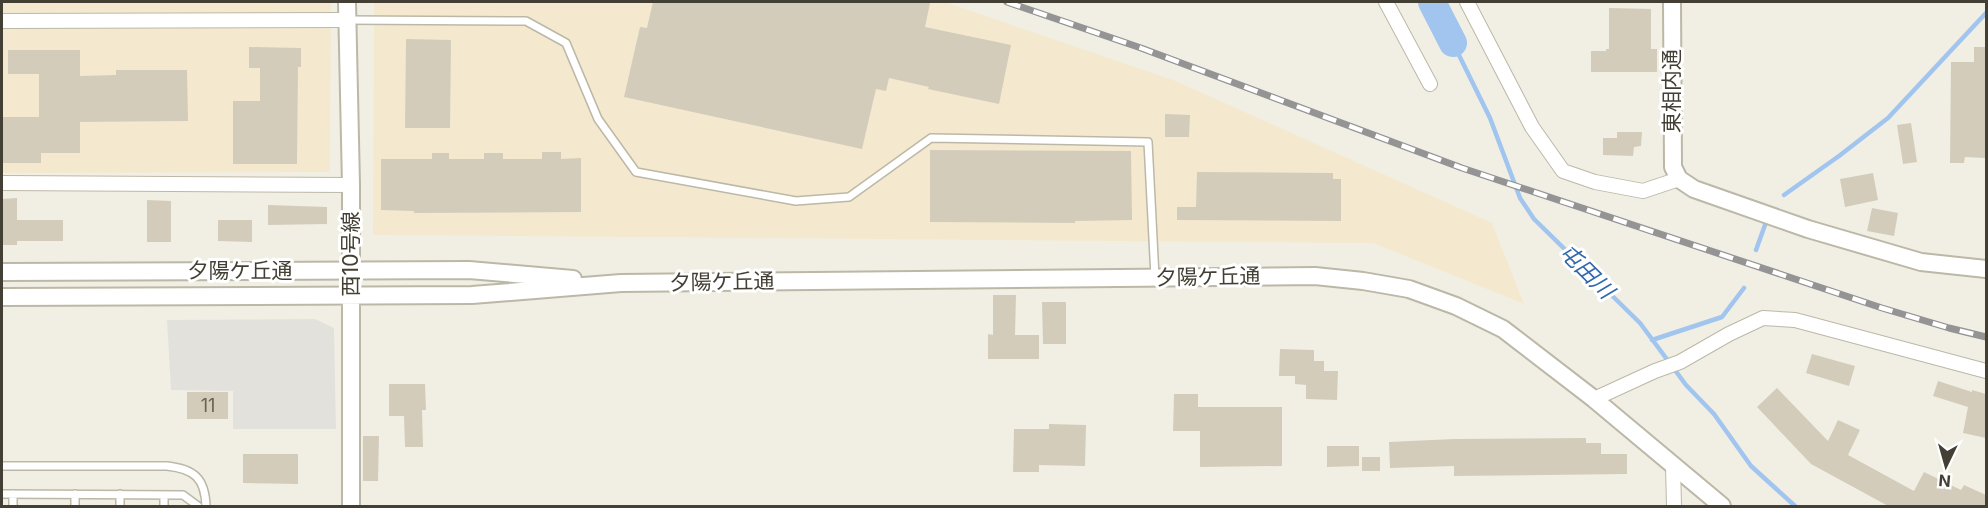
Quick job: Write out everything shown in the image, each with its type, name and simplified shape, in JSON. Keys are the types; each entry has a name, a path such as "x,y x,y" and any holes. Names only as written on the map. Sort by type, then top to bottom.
{"street":[{"name":"西10号線","path":"347,2 351,185 351,507"},
{"path":"1386,2 1430,84"},
{"path":"1467,2 1532,127 1563,171 1595,182 1643,191 1679,179 1694,189 1808,229 1921,262 1986,269"},
{"name":"東相内通","path":"1672,2 1673,167 1679,179"},
{"path":"2,21 347,20"},
{"path":"2,183 351,185"},
{"name":"夕陽ケ丘通","path":"2,272 469,270 621,283"},
{"name":"夕陽ケ丘通","path":"2,297 472,295 621,283 1315,276 1363,280 1409,289 1456,306 1503,329 1594,399 1722,507"},
{"path":"1594,399 1680,362 1763,318 1795,320 1986,371"},
{"path":"1673,465 1674,507"}],"lane":[{"path":"347,20 526,21 566,43 598,119 636,172 796,201 849,197 931,138 1148,142 1155,277"},
{"path":"2,466 167,466 185,468 201,480 206,494 206,507"},
{"path":"2,494 183,495 198,507"},
{"path":"13,494 13,507"},
{"path":"75,494 75,507"},
{"path":"120,494 120,507"},
{"path":"164,495 164,507"}],"shaded area":[{"path":"2,2 331,2 330,172 2,173"},
{"path":"374,2 945,2 1176,81 1492,223 1524,304 1373,243 373,235"},
{"path":"315,319 334,328 336,429 233,429 233,391 171,390 167,320"}],"building":[{"path":"653,2 930,3 925,27 1011,45 999,104 889,78 886,91 876,89 862,149 624,97 640,27 647,28"},
{"path":"1609,8 1651,9 1651,49 1657,49 1657,72 1591,72 1591,51 1609,49"},
{"path":"406,39 451,40 450,128 405,128"},
{"path":"249,47 301,48 301,67 298,67 297,164 233,164 233,101 260,101 260,68 249,68"},
{"path":"1974,47 1986,47 1985,158 1965,157 1964,163 1950,163 1951,62 1974,62"},
{"path":"8,50 80,50 80,76 116,75 116,70 187,70 188,121 80,122 80,153 41,153 41,163 2,163 2,117 39,117 39,74 8,74"},
{"path":"1165,114 1190,115 1189,137 1165,137"},
{"path":"1911,123 1917,162 1903,164 1897,125"},
{"path":"1617,132 1642,132 1641,146 1634,147 1633,156 1603,155 1603,138 1617,138"},
{"path":"930,150 1131,151 1132,220 1075,221 1075,223 930,222"},
{"path":"542,152 561,152 561,159 581,158 581,212 414,213 414,211 381,210 381,159 432,159 432,153 449,153 449,159 484,159 484,153 503,153 503,159 542,159"},
{"path":"1197,172 1333,173 1333,179 1341,179 1341,221 1177,220 1177,207 1196,207"},
{"path":"1873,173 1878,200 1845,207 1840,179"},
{"path":"17,198 17,220 63,220 63,241 17,241 17,245 2,245 2,199"},
{"path":"147,200 171,201 171,242 147,242"},
{"path":"268,205 327,207 327,224 268,225"},
{"path":"1872,208 1898,213 1894,236 1867,231"},
{"path":"218,220 252,220 252,242 218,241"},
{"path":"993,295 1016,295 1015,335 1039,335 1039,359 988,359 988,334 993,335"},
{"path":"1042,302 1066,302 1066,344 1043,344"},
{"path":"1280,349 1314,350 1314,361 1324,361 1324,371 1338,371 1337,400 1306,399 1306,385 1295,384 1295,376 1279,376"},
{"path":"1812,354 1855,366 1849,386 1806,373"},
{"path":"1938,381 1986,394 1986,438 1963,433 1968,407 1933,396"},
{"path":"389,384 425,384 426,410 422,410 423,447 405,447 404,416 389,416"},
{"path":"1777,388 1828,441 1838,420 1860,430 1848,455 1914,491 1924,472 1961,490 1964,485 1986,495 1986,507 1890,507 1811,464 1757,407"},
{"path":"187,392 228,392 228,419 187,419"},
{"path":"1174,394 1198,394 1198,407 1282,407 1282,466 1200,467 1200,431 1173,431"},
{"path":"1049,424 1086,425 1085,466 1039,465 1039,472 1013,472 1014,429 1049,429"},
{"path":"363,436 379,436 378,481 363,481"},
{"path":"1586,438 1586,443 1601,443 1601,454 1627,454 1627,474 1454,476 1454,466 1390,468 1389,442"},
{"path":"1327,446 1359,446 1359,466 1327,467"},
{"path":"243,454 298,454 298,484 243,483"},
{"path":"1362,457 1380,457 1380,471 1362,471"}],"waterway":[{"name":"屯田川","path":"1432,2 1453,43"},
{"path":"1784,195 1888,118 1986,13"},
{"name":"屯田川","path":"1453,43 1490,118 1520,198 1534,219 1640,323 1686,385 1714,414 1751,466 1795,506"},
{"path":"1756,250 1765,225"},
{"path":"1652,340 1722,317 1744,288"}],"railway":[{"path":"1007,2 1141,48 1462,168 1882,308 1986,337"}]}
